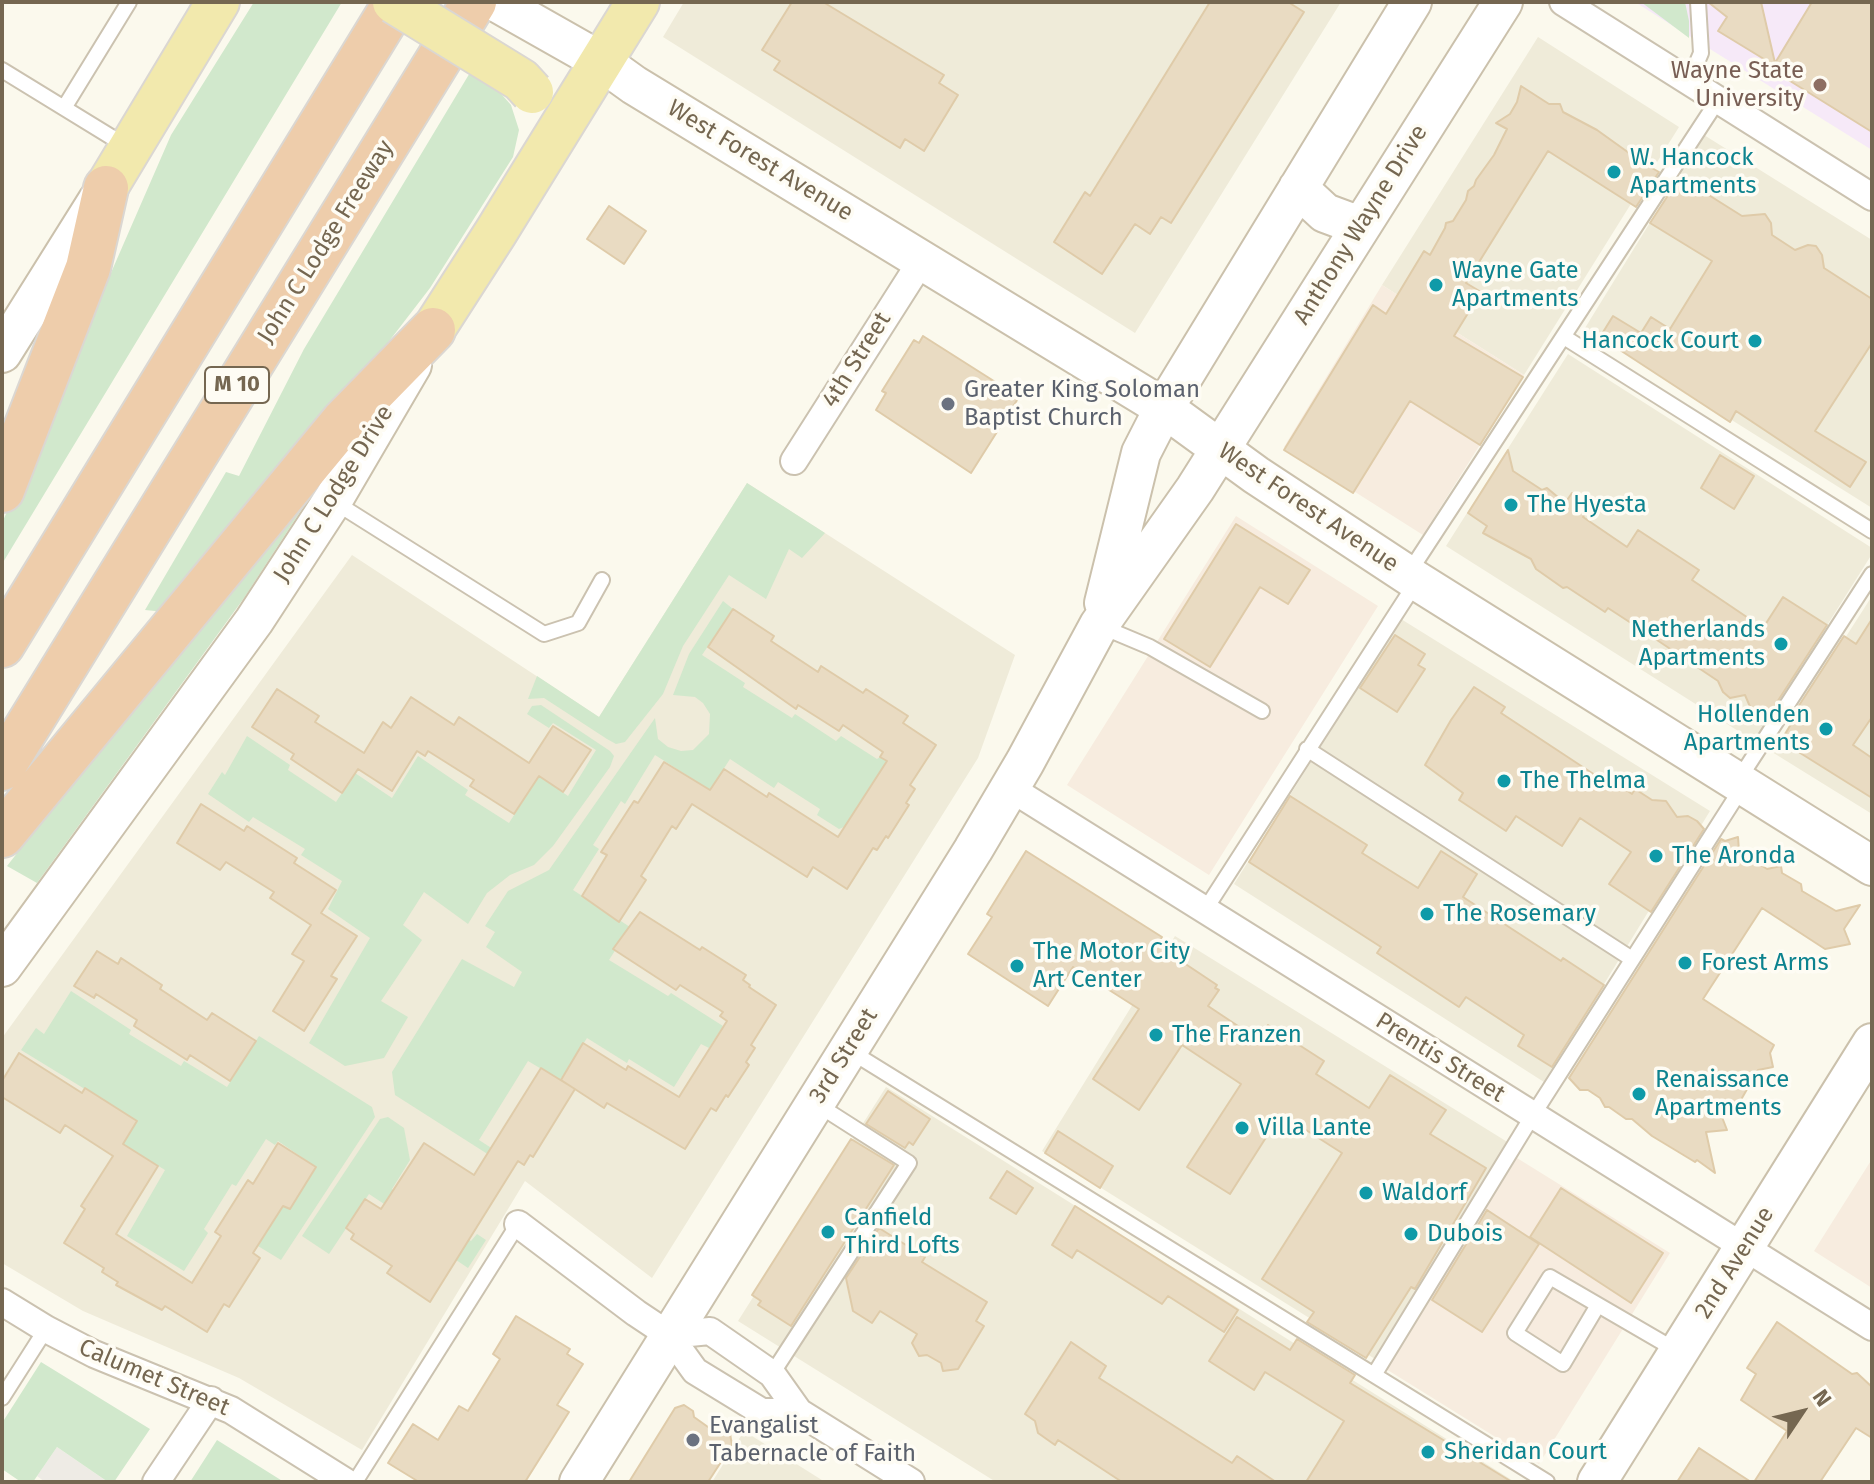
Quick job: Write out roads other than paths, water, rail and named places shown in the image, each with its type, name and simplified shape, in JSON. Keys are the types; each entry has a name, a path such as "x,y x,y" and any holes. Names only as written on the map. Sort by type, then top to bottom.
{"highway":[{"name":"M 10","path":"2,645 395,2"},
{"name":"John C Lodge Freeway","path":"2,768 474,2"},
{"path":"2,490 88,268 106,188"},
{"path":"2,835 343,422 433,330"}],"main road":[{"path":"106,188 218,2"},
{"path":"395,2 521,80 532,92 547,118 540,161"},
{"name":"John C Lodge Drive","path":"433,330 638,2"}],"street":[{"name":"3rd Street","path":"1099,625 1141,453 1196,352 1412,2"},
{"name":"Anthony Wayne Drive","path":"1219,449 1503,2"},
{"path":"1563,2 1872,197"},
{"name":"West Forest Avenue","path":"507,8 602,62 634,85 1164,408 1219,449 1412,577 1872,866"},
{"path":"2,353 106,188"},
{"path":"1298,188 1325,213 1360,226"},
{"name":"4th Street","path":"794,461 922,260"},
{"name":"John C Lodge Drive","path":"2,967 254,621 333,500 433,330"},
{"name":"3rd Street","path":"579,1482 1010,788 1099,625 1195,489 1219,449"},
{"name":"Prentis Street","path":"1010,788 1872,1327"},
{"name":"2nd Avenue","path":"1597,1482 1872,1043"},
{"path":"518,1224 669,1335 692,1368 762,1412 799,1412"},
{"name":"Calumet Street","path":"2,1302 46,1329 132,1371 231,1410 346,1482"},
{"path":"669,1335 710,1331 772,1374 799,1412 911,1482"},
{"path":"156,1482 211,1400"}],"lane":[{"path":"64,108 129,2"},
{"path":"1689,81 1701,53 1698,2"},
{"path":"2,70 130,148"},
{"path":"1205,910 1564,337 1718,100"},
{"path":"1564,337 1872,531"},
{"path":"333,500 544,634 578,623 602,580"},
{"path":"1374,1375 1872,574"},
{"path":"1099,625 1150,647 1262,711"},
{"path":"1307,749 1632,959"},
{"path":"848,1050 1547,1482"},
{"path":"772,1374 909,1163 814,1103"},
{"path":"355,1482 518,1224"},
{"path":"1598,1305 1563,1364 1515,1333 1550,1277 1679,1352"},
{"path":"2,1398 46,1329"}],"place":[{"name":"Wayne State University","path":"1820,85"},
{"name":"W. Hancock Apartments","path":"1614,172"},
{"name":"Wayne Gate Apartments","path":"1436,285"},
{"name":"Hancock Court","path":"1755,341"},
{"name":"Greater King Soloman Baptist Church","path":"948,404"},
{"name":"The Hyesta","path":"1511,505"},
{"name":"Netherlands Apartments","path":"1781,644"},
{"name":"Hollenden Apartments","path":"1826,729"},
{"name":"The Thelma","path":"1504,781"},
{"name":"The Aronda","path":"1656,856"},
{"name":"The Rosemary","path":"1427,914"},
{"name":"Forest Arms","path":"1685,963"},
{"name":"The Motor City Art Center","path":"1017,966"},
{"name":"The Franzen","path":"1156,1035"},
{"name":"Renaissance Apartments","path":"1639,1094"},
{"name":"Villa Lante","path":"1242,1128"},
{"name":"Waldorf","path":"1366,1193"},
{"name":"Canfield Third Lofts","path":"828,1232"},
{"name":"Dubois","path":"1411,1234"},
{"name":"Evangalist Tabernacle of Faith","path":"693,1440"},
{"name":"Sheridan Court","path":"1428,1452"}]}
